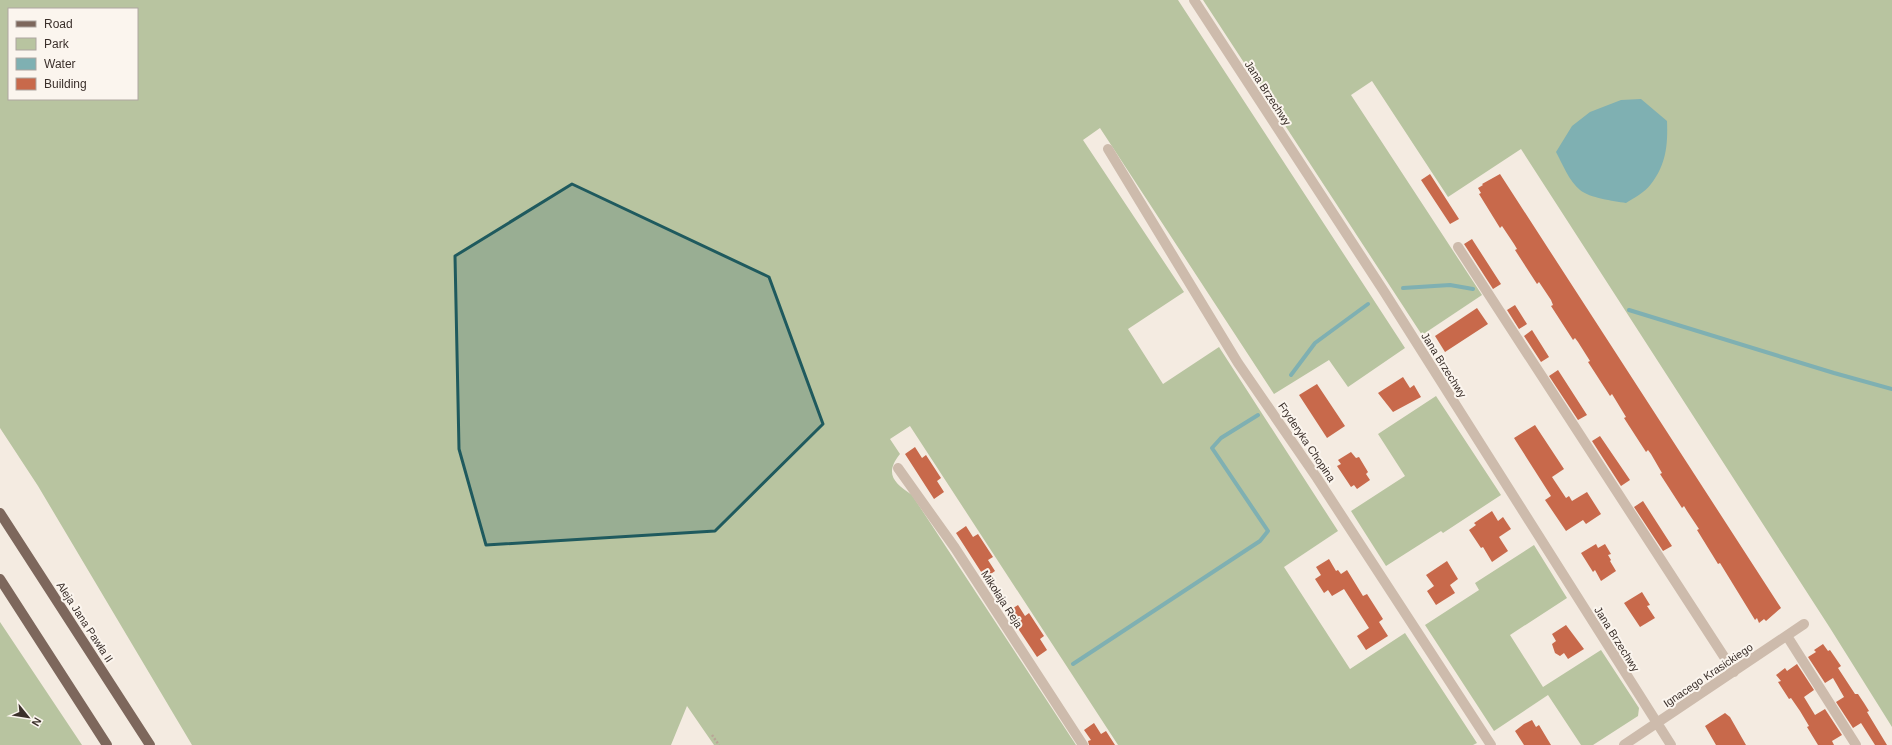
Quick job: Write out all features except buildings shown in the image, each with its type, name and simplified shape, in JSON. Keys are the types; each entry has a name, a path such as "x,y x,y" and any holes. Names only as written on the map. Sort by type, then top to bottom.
{"main road":[{"name":"Aleja Jana Pawła II","path":"0,513 150,745"},
{"path":"0,579 107,745"}],"street":[{"name":"Jana Brzechwy","path":"1194,0 1385,294 1671,745"},
{"name":"Fryderyka Chopina","path":"1108,149 1238,363 1313,471 1491,745"},
{"path":"1458,247 1734,672"},
{"name":"Mikołaja Reja","path":"898,468 955,548 1083,745"},
{"name":"Ignacego Krasickiego","path":"1624,745 1804,624"},
{"path":"1787,636 1856,745"}],"path":[{"path":"712,735 719,745"}],"highlighted area":[{"path":"572,184 769,277 823,424 715,531 486,545 459,449 455,256"}],"green space":[{"path":"0,0 1178,0 1405,348 1348,387 1329,360 1274,394 1100,128 1083,140 1184,292 1128,329 1163,384 1219,347 1338,531 1284,567 1350,669 1405,633 1477,743 1473,745 1118,745 910,426 890,439 900,454 893,467 893,478 900,486 912,495 1076,745 714,745 687,706 671,745 192,745 38,486 0,428"},
{"path":"1203,0 1892,0 1892,727 1830,628 1521,149 1448,197 1372,81 1351,95 1482,295 1422,335"},
{"path":"1436,396 1501,495 1443,533 1441,531 1386,566 1351,511 1405,476 1378,434"},
{"path":"1534,545 1567,598 1510,635 1543,687 1601,650 1639,708 1638,716 1593,745 1581,745 1548,695 1494,731 1425,625 1479,590 1475,583"},
{"path":"0,622 82,745 0,745"}],"water":[{"path":"1641,99 1667,121 1665,154 1656,177 1646,190 1626,203 1602,199 1584,193 1576,186 1566,172 1556,152 1572,126 1590,112 1621,100"}],"waterway":[{"path":"1403,288 1450,285 1473,289"},
{"path":"1291,375 1315,343 1368,304"},
{"path":"1629,310 1834,373 1892,389"},
{"path":"1073,664 1260,541 1268,531 1212,448 1221,438 1258,415"}]}
